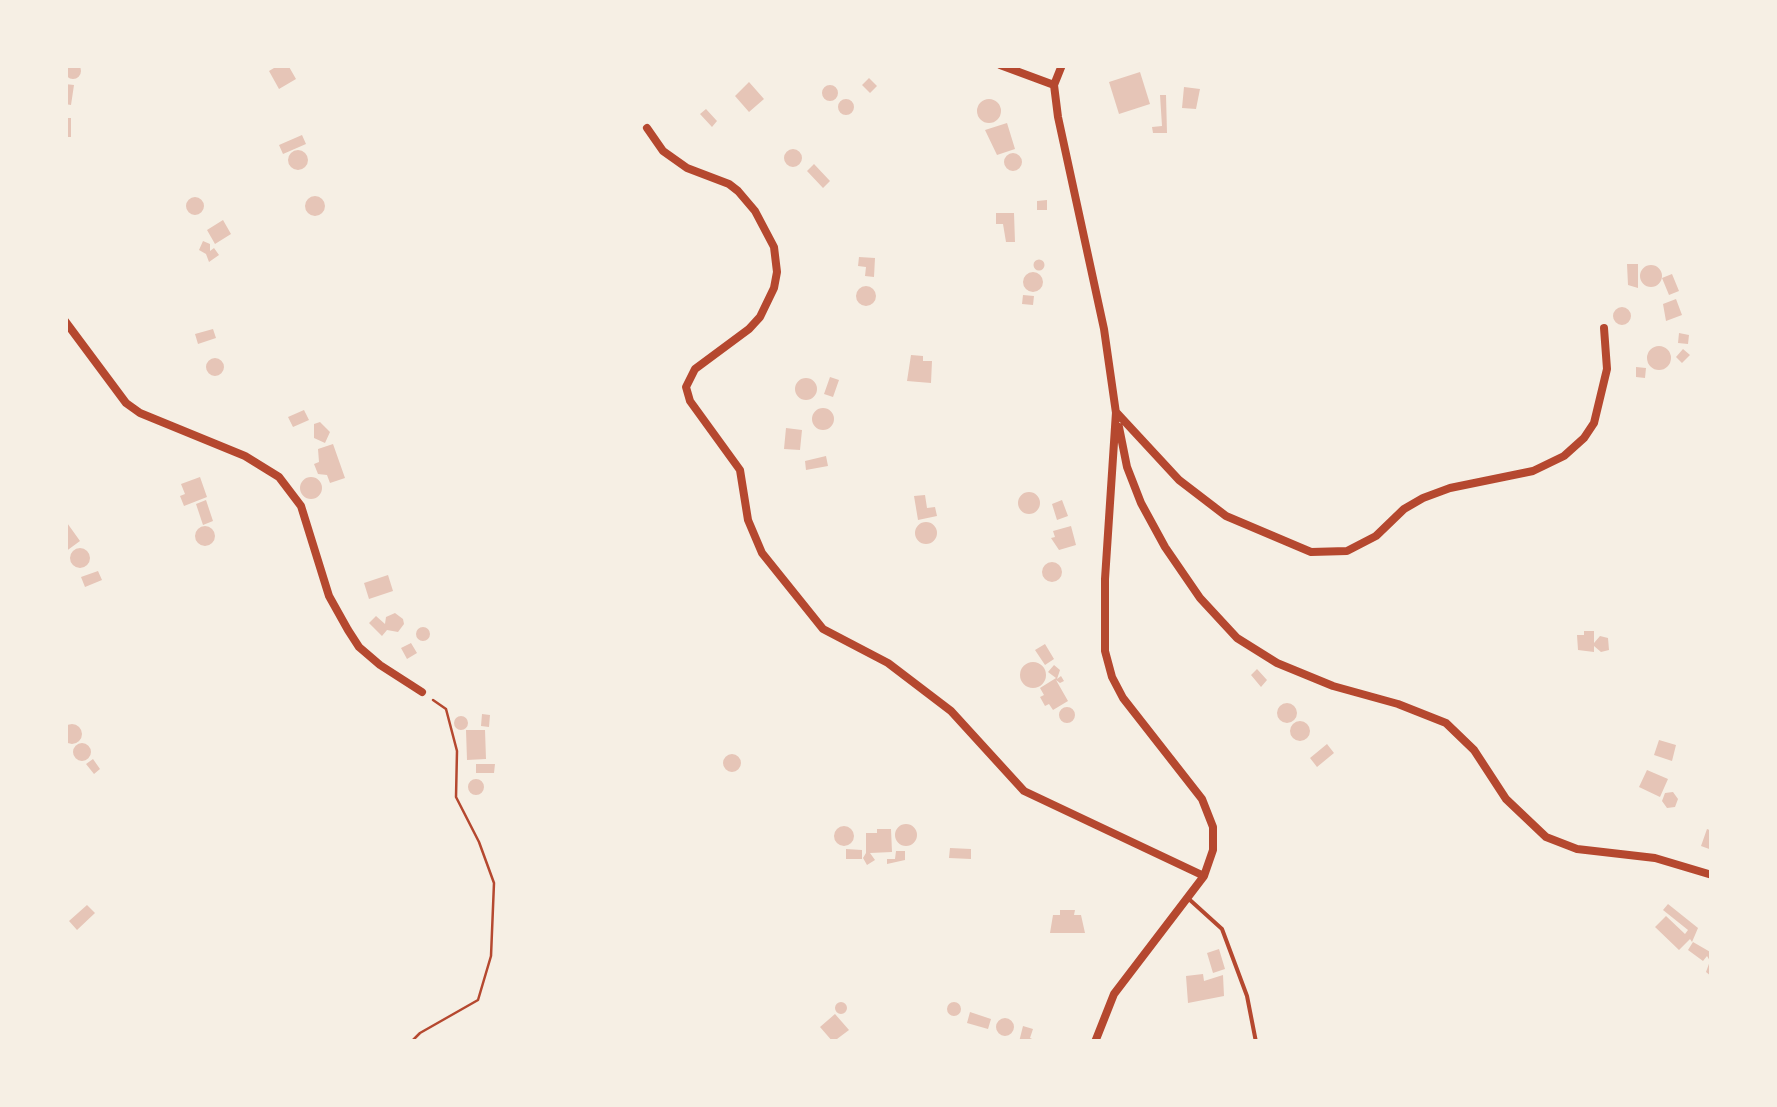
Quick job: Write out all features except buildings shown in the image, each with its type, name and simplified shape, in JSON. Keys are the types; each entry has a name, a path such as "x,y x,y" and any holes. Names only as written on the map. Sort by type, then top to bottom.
{"street":[{"path":"1000,65 1054,85"},
{"path":"1062,65 1054,85 1101,313 1126,466 1165,547 1200,598 1236,638 1277,663 1446,723 1474,750 1506,798 1546,837 1577,849 1655,858 1712,875"},
{"path":"647,128 663,151 687,168 738,190 755,210 774,247 774,288 760,317 695,369 686,388 690,401 740,470 748,520 762,553 823,629 888,662 951,710 1024,791 1204,876"},
{"path":"65,321 126,403 150,418 245,456 280,477 302,506 336,613 360,647 398,679 422,692"},
{"path":"1116,412 1179,480 1226,516 1311,552 1347,551 1376,536 1404,509 1424,498 1450,488 1533,471 1564,456 1594,423 1608,369 1604,328"},
{"path":"1095,1042 1114,994 1204,876 1213,850 1209,813 1192,784 1123,698 1105,652 1104,599 1116,412"}],"lane":[{"path":"1186,897 1222,928 1248,996 1256,1042"}],"path":[{"path":"411,1042 478,1000 491,956 494,883 456,797 457,752 446,709 422,692"}]}
